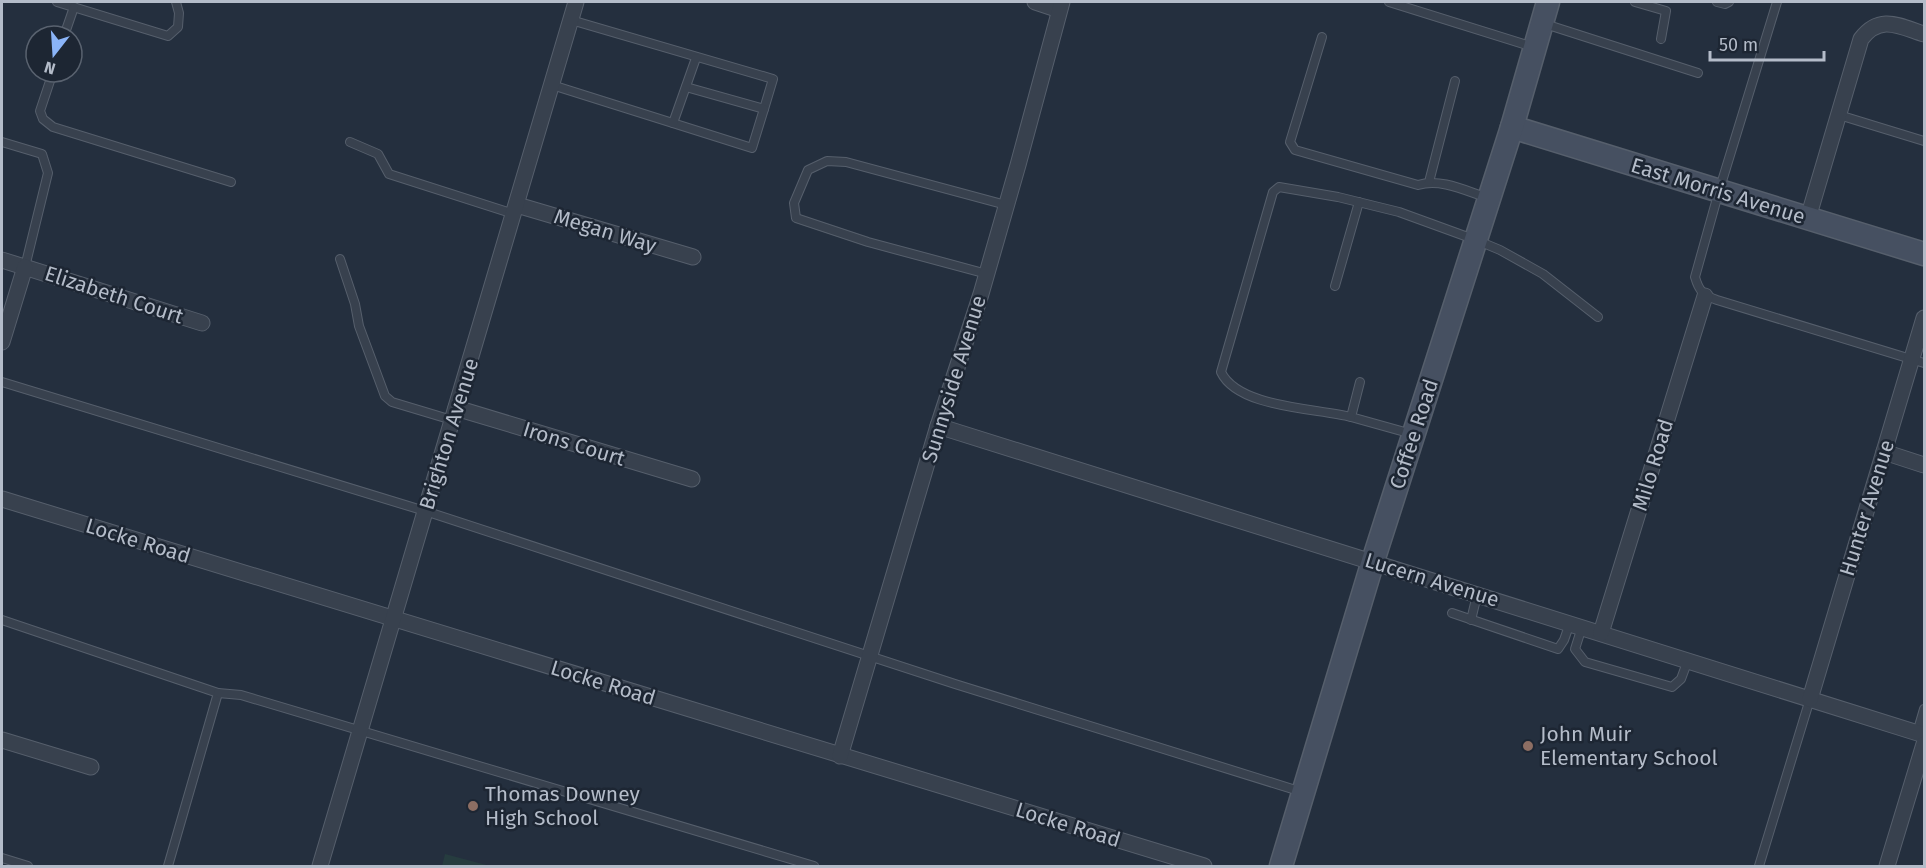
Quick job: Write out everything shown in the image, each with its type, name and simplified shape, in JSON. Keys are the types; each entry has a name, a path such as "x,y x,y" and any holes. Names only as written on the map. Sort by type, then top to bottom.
{"main road":[{"name":"Coffee Road","path":"1281,867 1373,561 1490,199 1545,7"},
{"name":"East Morris Avenue","path":"1512,127 1924,254"}],"street":[{"name":"Brighton Avenue","path":"320,867 576,2"},
{"path":"1035,2 1061,6"},
{"name":"Sunnyside Avenue","path":"840,756 938,426 987,274 1061,6"},
{"path":"1808,218 1861,39 1868,30 1878,24 1889,23 1924,34"},
{"name":"Megan Way","path":"515,209 693,257"},
{"name":"Elizabeth Court","path":"2,260 202,323"},
{"path":"2,342 25,267"},
{"name":"Milo Road","path":"1601,633 1706,296"},
{"name":"Hunter Avenue","path":"1810,699 1884,452 1918,361 1924,318"},
{"name":"Irons Court","path":"455,414 692,479"},
{"name":"Lucern Avenue","path":"938,426 1688,660 1922,737"},
{"path":"1884,452 1924,465"},
{"name":"Locke Road","path":"2,500 1204,867"},
{"path":"1887,867 1922,737"},
{"path":"2,740 91,767"}],"lane":[{"path":"57,2 168,36 177,27 179,13 176,2"},
{"path":"1389,2 1535,47"},
{"path":"1635,2 1666,11 1661,39"},
{"path":"1717,2 1729,2"},
{"path":"1777,2 1695,277 1699,290 1706,296 1918,361"},
{"path":"68,24 74,7"},
{"path":"1545,7 1698,73"},
{"path":"552,85 752,148 773,79 570,20"},
{"path":"1322,38 1290,142 1295,150 1418,186 1429,182 1439,182 1490,199"},
{"path":"673,123 696,58"},
{"path":"1429,182 1455,81"},
{"path":"49,84 40,111 42,119 53,127 231,182"},
{"path":"686,87 764,109"},
{"path":"1839,115 1924,141"},
{"path":"2,142 42,154 48,172 25,267"},
{"path":"350,142 378,154 389,174 515,209"},
{"path":"987,274 868,242 796,218 794,203 808,170 827,161 846,162 1006,206"},
{"path":"1414,435 1351,417 1262,400 1237,391 1226,383 1221,372 1273,192 1279,187 1399,212 1476,240 1543,273 1598,317"},
{"path":"1335,286 1359,202"},
{"path":"340,259 355,304 359,326 385,396 392,402 455,414"},
{"path":"2,382 425,512 1020,705 1303,792"},
{"path":"1351,417 1360,382"},
{"path":"1471,620 1478,594"},
{"path":"1452,614 1558,648 1576,625"},
{"path":"2,620 219,693 241,695 814,867"},
{"path":"1576,625 1575,649 1585,662 1672,687 1681,679 1688,660"},
{"path":"168,867 219,693"},
{"path":"1759,867 1810,699"},
{"path":"1922,737 1924,709"},
{"path":"2,858 28,867"}],"green space":[{"path":"445,854 490,866 442,866"}],"place":[{"name":"John Muir Elementary School","path":"1528,746"},
{"name":"Thomas Downey High School","path":"473,806"}]}
